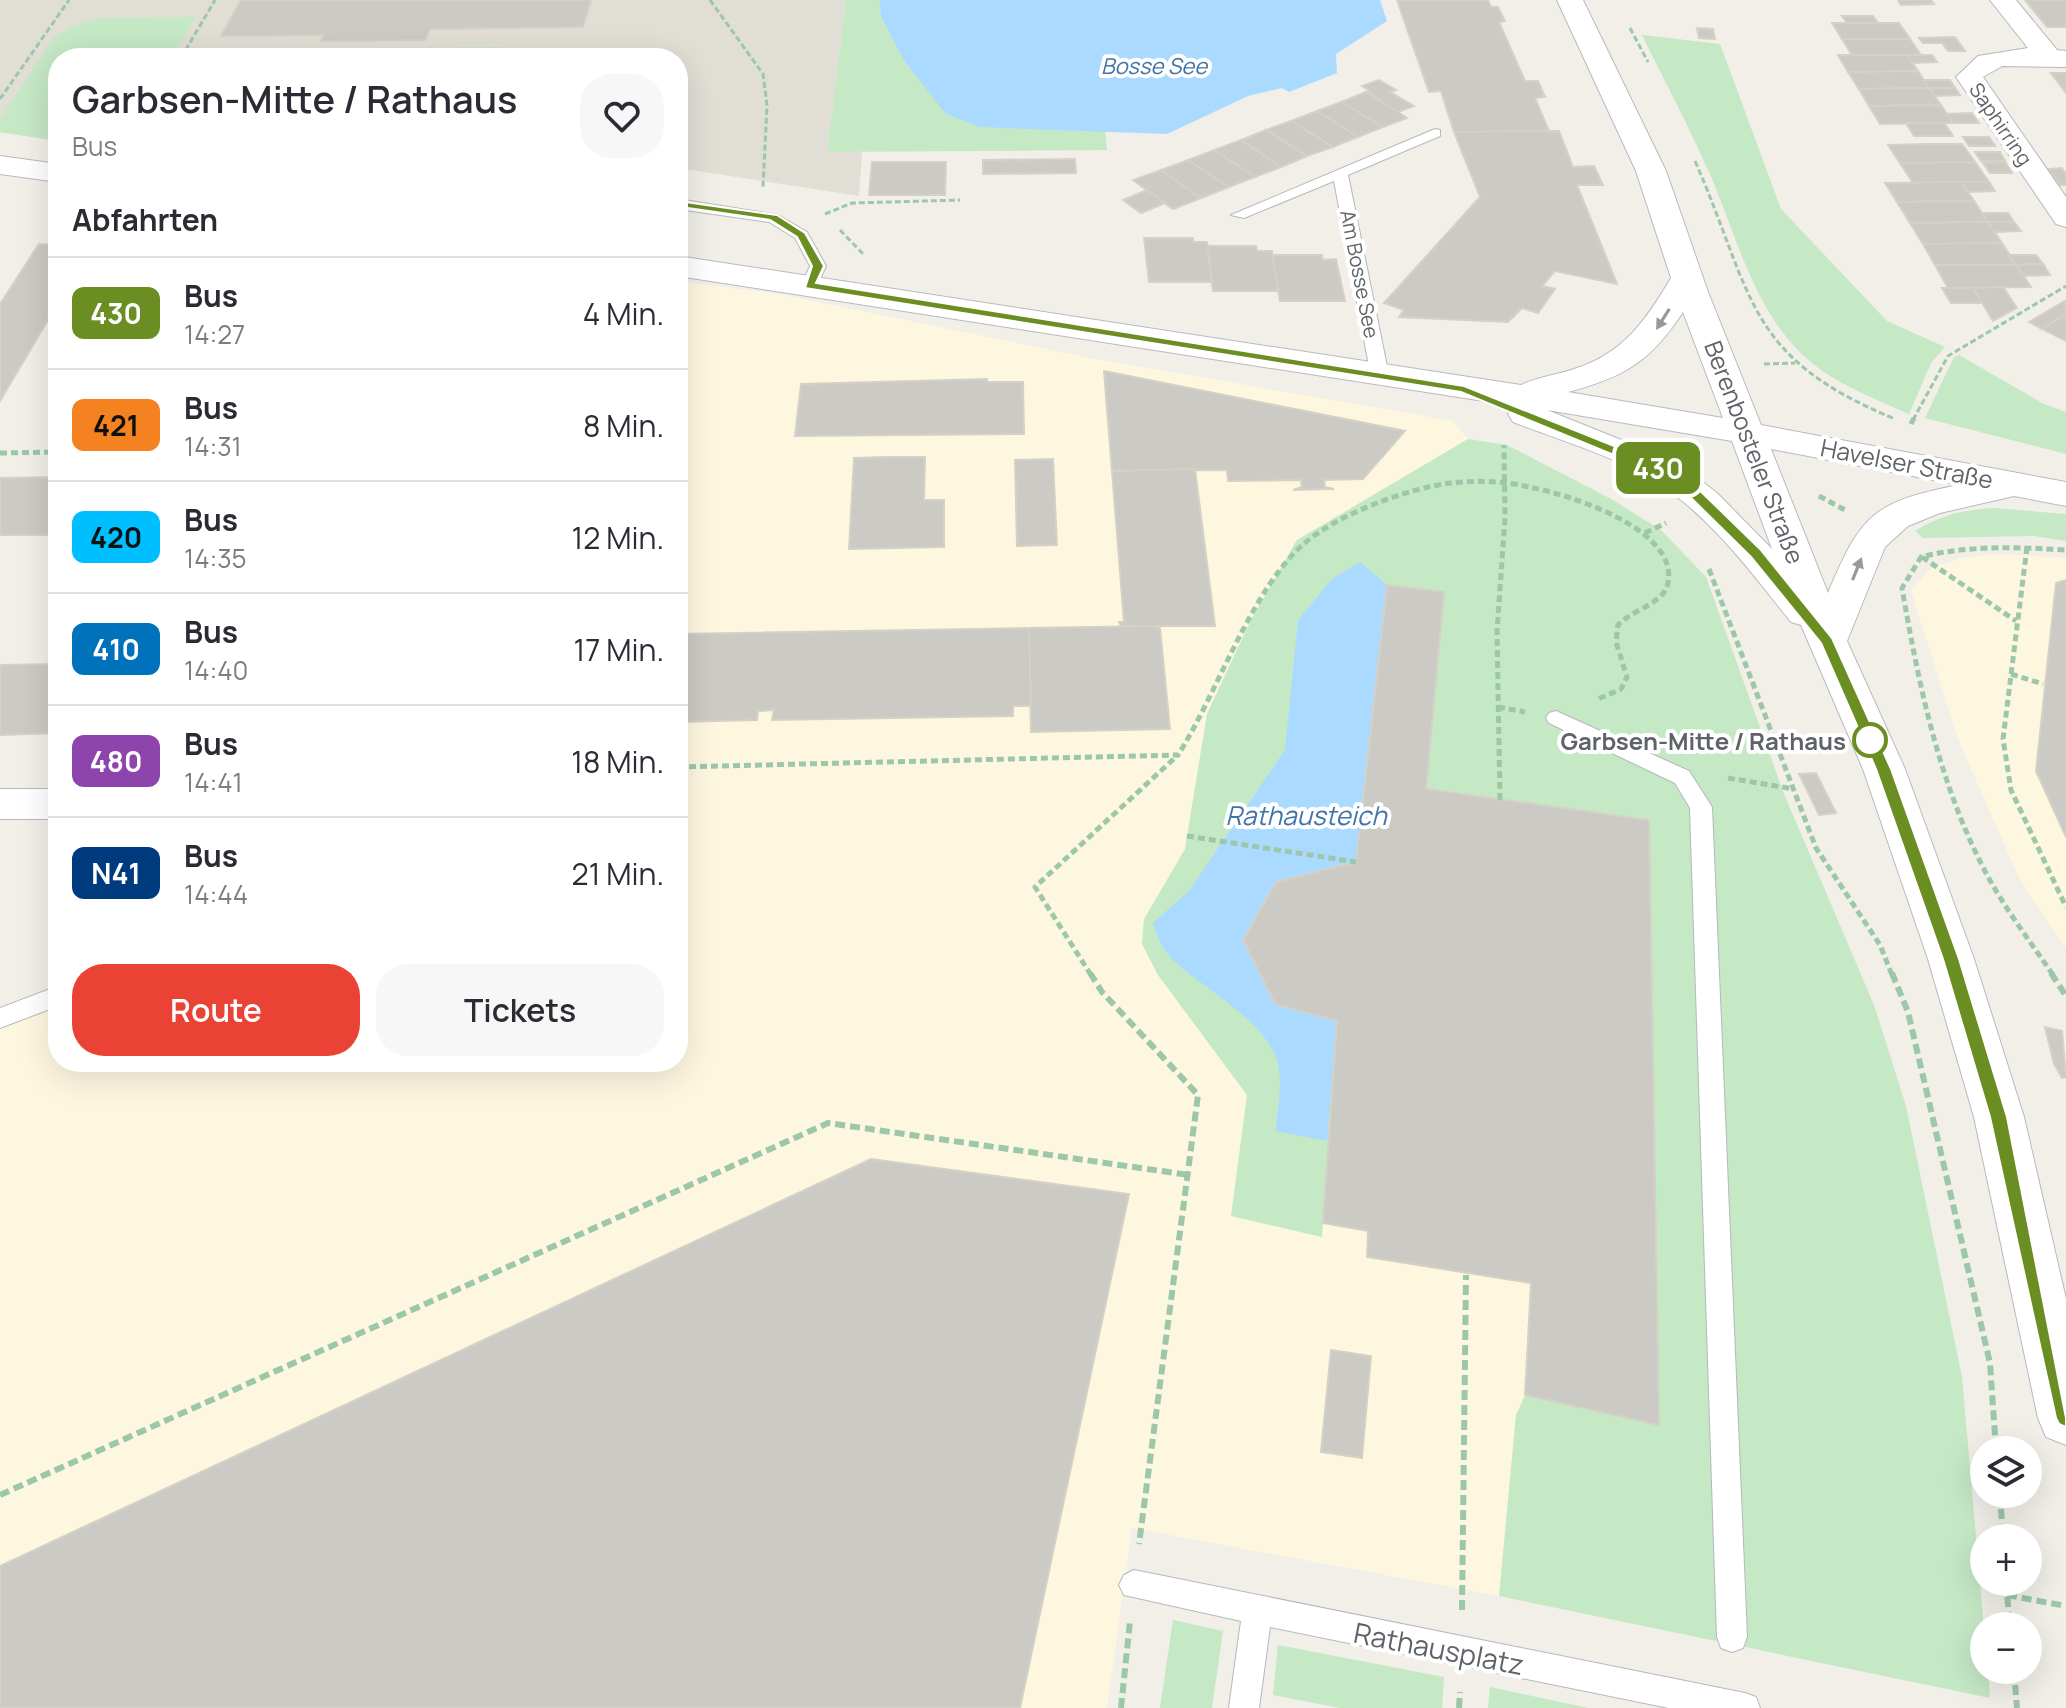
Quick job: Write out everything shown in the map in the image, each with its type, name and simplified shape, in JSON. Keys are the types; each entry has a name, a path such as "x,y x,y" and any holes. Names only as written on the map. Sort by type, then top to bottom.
{"street":[{"name":"Berenbosteler Straße","path":"1570,0 1651,171 1687,278 1827,641 1884,769 1951,959 1999,1117 2066,1418"},
{"path":"2003,0 2057,58"},
{"name":"Saphirring","path":"2057,58 1995,59 1974,68 1969,77 2066,218"},
{"path":"0,165 48,172"},
{"path":"688,268 1464,389 1665,471 1684,483 1756,554 1827,641 1868,542 1877,530 1909,508 2019,485"},
{"path":"1517,396 1586,377 1633,356 1662,323 1687,278"},
{"name":"Havelser Straße","path":"1464,389 1747,433 2066,494"},
{"path":"0,804 48,804"}],"lane":[{"name":"Am Bosse See","path":"1239,215 1435,133"},
{"name":"Am Bosse See","path":"1340,173 1380,376"},
{"path":"688,205 773,218 801,235 818,266 809,286"},
{"path":"1556,718 1682,777 1701,807 1732,1637"},
{"path":"0,1018 48,1000"},
{"name":"Rathausplatz","path":"1134,1585 1745,1708"},
{"path":"1244,1708 1257,1612"}],"path":[{"path":"0,99 69,0"},
{"path":"187,48 215,0"},
{"path":"710,0 763,74 767,105 763,196"},
{"path":"824,214 852,203 960,200"},
{"path":"1795,363 1845,399 1911,425 1948,356 2066,286"},
{"path":"1500,800 1497,631 1505,483 1504,432"},
{"path":"0,453 48,452"},
{"path":"1121,1708 1134,1585 1198,1095 1102,992 1035,887 1178,755 1207,714 1250,622 1288,560 1314,533 1417,490 1457,483 1505,483 1553,492 1645,533 1657,545 1670,581 1659,599 1625,616 1618,624 1615,637 1627,677 1621,689 1556,718"},
{"path":"1645,533 1672,520 1662,511"},
{"path":"2066,550 1977,546 1921,557 1902,588 1913,654 1950,792 1988,877 2066,996"},
{"path":"2027,547 2003,739 2011,790 2066,907"},
{"path":"1921,557 2016,621"},
{"path":"1708,566 1816,848 1880,945 1908,1012 1990,1363 1995,1436"},
{"path":"2011,674 2043,684"},
{"path":"688,767 1178,755"},
{"path":"1187,836 1356,862"},
{"path":"0,1495 828,1123 1189,1175"},
{"path":"1463,1561 1466,1275"},
{"path":"2012,1596 2066,1606"},
{"path":"2015,1684 2017,1708"}],"shaded area":[{"path":"0,0 846,0 827,152 862,152 859,196 688,170 688,48 48,48 48,139 0,132"},
{"path":"688,282 784,295 1085,357 1453,421 1468,439 1296,541 1250,622 1207,713 1185,849 1142,944 1158,975 1247,1095 1321,1237 1387,585 1444,592 1649,820 1659,1425 1516,1415 1499,1596 1132,1528 1107,1708 0,1708 0,1007 48,989 48,1072 688,1072"},
{"path":"1999,554 2066,558 2066,948 2021,882 1958,739 1911,591 1930,569 1960,558"}],"green space":[{"path":"846,0 879,0 881,17 903,59 924,84 979,127 1105,129 1107,150 827,152"},
{"path":"196,17 177,48 48,48 48,139 0,132 0,119 54,37 69,28 100,18"},
{"path":"1642,35 1720,44 1781,209 1887,321 1945,347 1931,363 1909,414 1834,379 1792,344 1776,323 1750,274 1709,172"},
{"path":"502,47 502,48 406,48"},
{"path":"1959,355 2044,404 2066,412 2066,454 1925,418 1954,357"},
{"path":"1468,439 1507,445 1613,500 1661,530 1706,577 1784,794 1874,1005 1906,1106 1962,1377 1970,1468 1970,1508 1973,1508 1975,1524 1970,1524 1970,1596 1981,1596 1983,1612 1970,1612 1970,1684 1989,1684 1990,1698 1499,1596 1516,1415 1525,1395 1659,1424 1649,820 1426,789 1444,593 1387,585 1356,862 1276,882 1243,940 1275,1003 1337,1021 1322,1237 1231,1216 1247,1095 1158,975 1142,944 1144,919 1185,849 1207,714 1250,622 1297,540"},
{"path":"1993,508 2066,514 2066,541 2034,536 1923,538 1915,531 1952,514"},
{"path":"1173,1620 1223,1631 1212,1708 1160,1708"},
{"path":"1278,1645 1444,1677 1442,1708 1340,1708 1273,1695"},
{"path":"1490,1687 1588,1708 1488,1708"}],"water":[{"name":"Bosse See","path":"879,0 1380,0 1387,21 1336,54 1337,73 1289,92 1282,88 1248,96 1167,134 979,127 945,113 903,59 881,17"},
{"name":"Rathausteich","path":"1360,562 1387,585 1356,862 1276,882 1243,940 1275,1003 1337,1021 1327,1141 1276,1131 1280,1076 1274,1053 1264,1037 1235,1008 1173,960 1160,943 1153,923 1189,891 1285,750 1298,620 1332,579"}],"building":[{"path":"241,0 591,0 583,27 430,29 425,40 321,41 324,35 221,36"},
{"path":"1397,0 1488,0 1491,7 1498,7 1505,21 1499,22 1525,81 1538,81 1545,97 1535,98 1549,131 1454,132 1441,91 1429,92"},
{"path":"1898,0 1931,0 1934,4 1901,5"},
{"path":"2025,0 2066,0 2066,27 2047,27"},
{"path":"1842,16 1873,16 1878,23 1847,23"},
{"path":"1832,23 1899,23 1910,39 1842,39"},
{"path":"1697,28 1713,29 1715,39 1699,38"},
{"path":"1955,37 1965,51 1948,51 1942,43 1923,43 1919,38"},
{"path":"1842,39 1910,39 1921,55 1852,55"},
{"path":"1838,55 1907,55 1918,71 1848,72"},
{"path":"1907,55 1932,55 1937,62 1912,63"},
{"path":"1918,71 1929,88 1859,89 1848,72"},
{"path":"2051,73 2066,73 2066,93"},
{"path":"1379,80 1396,90 1390,92 1414,106 1398,112 1366,92 1370,91 1362,86"},
{"path":"1924,80 1950,80 1955,88 1929,88"},
{"path":"1929,88 1941,105 1869,106 1859,89"},
{"path":"1929,88 1955,88 1960,95 1935,96"},
{"path":"1366,92 1407,118 1383,127 1341,102"},
{"path":"1341,102 1383,127 1358,137 1317,111"},
{"path":"1941,105 1953,123 1880,124 1869,106"},
{"path":"1317,111 1358,137 1333,147 1291,121"},
{"path":"1972,113 1979,123 1953,123 1947,114"},
{"path":"1291,121 1333,147 1307,156 1266,130"},
{"path":"1906,123 1944,123 1953,136 1914,136"},
{"path":"1266,130 1307,156 1281,167 1241,140"},
{"path":"1559,131 1573,167 1594,166 1603,185 1577,185 1617,284 1555,271 1542,286 1555,289 1538,313 1522,308 1508,322 1399,317 1404,310 1384,303 1480,197 1454,132"},
{"path":"1963,137 1989,137 1995,146 1969,146"},
{"path":"1241,140 1281,167 1255,177 1214,150"},
{"path":"1962,144 1975,162 1900,163 1888,145"},
{"path":"1214,150 1255,177 1229,187 1188,160"},
{"path":"1975,152 2000,152 2005,161 1981,161"},
{"path":"1075,159 1076,173 983,174 983,160"},
{"path":"1188,160 1229,187 1201,198 1161,170"},
{"path":"872,162 946,162 945,195 869,195"},
{"path":"1975,162 1989,182 1913,183 1900,163"},
{"path":"2005,162 2012,173 1990,173 1983,163"},
{"path":"2062,168 2066,174 2066,185 2060,185 2048,169"},
{"path":"1161,170 1201,198 1173,209 1133,180"},
{"path":"1961,182 1974,201 1897,202 1885,183"},
{"path":"1961,182 1989,182 1995,191 1968,192"},
{"path":"1147,190 1165,203 1141,213 1123,200"},
{"path":"1974,201 1988,222 1910,223 1897,202"},
{"path":"1982,213 2008,213 2014,222 1988,222"},
{"path":"1988,222 2002,243 1923,244 1910,223"},
{"path":"1988,222 2014,222 2021,231 1994,232"},
{"path":"1144,238 1193,238 1193,242 1207,242 1212,282 1149,282"},
{"path":"2002,243 2016,265 1935,265 1923,244"},
{"path":"39,244 48,244 48,320 0,401 0,304"},
{"path":"1208,246 1256,246 1257,251 1272,251 1278,291 1213,291"},
{"path":"1272,255 1322,255 1323,260 1336,259 1345,301 1280,301"},
{"path":"2009,255 2036,255 2043,264 2016,265"},
{"path":"2043,264 2050,275 2023,276 2016,265"},
{"path":"1935,265 2016,265 2031,287 1948,288"},
{"path":"2003,287 2017,308 1993,321 1973,288"},
{"path":"1942,288 1973,288 1982,303 1951,303"},
{"path":"2065,301 2066,314 2042,329 2029,322"},
{"path":"2066,314 2066,341 2042,329"},
{"path":"1104,371 1405,431 1363,479 1324,480 1325,487 1334,489 1293,490 1302,487 1301,480 1228,481 1227,470 1112,471"},
{"path":"987,379 987,382 1023,382 1024,434 795,436 801,384"},
{"path":"925,457 924,500 944,500 944,547 849,549 854,458"},
{"path":"1053,459 1057,545 1017,546 1015,460"},
{"path":"1195,469 1215,626 1121,626 1119,622 1124,622 1112,471"},
{"path":"48,477 48,535 0,535 0,478"},
{"path":"2066,580 2066,837 2036,771 2056,583"},
{"path":"1387,585 1444,592 1426,789 1649,820 1659,1425 1525,1395 1531,1283 1367,1257 1368,1231 1323,1223 1337,1021 1275,1004 1243,940 1276,882 1356,862"},
{"path":"1029,628 1160,628 1170,729 1031,732"},
{"path":"1029,628 1031,706 1013,706 1013,716 772,720 774,710 758,711 757,720 688,722 688,634"},
{"path":"48,664 48,733 0,735 0,665"},
{"path":"1816,773 1836,813 1819,815 1799,774"},
{"path":"2045,1027 2062,1031 2066,1077 2062,1078 2054,1064"},
{"path":"871,1159 1129,1194 1020,1708 0,1708 0,1566"},
{"path":"1331,1350 1371,1356 1362,1458 1321,1452"}],"bus line":[{"name":"430","path":"688,205 773,218 801,235 818,266 809,286 1464,389 1665,471 1684,483 1756,554 1827,641 1884,769 1951,959 1999,1117 2066,1418"}],"place":[{"name":"Garbsen-Mitte / Rathaus","path":"1870,740"}]}
